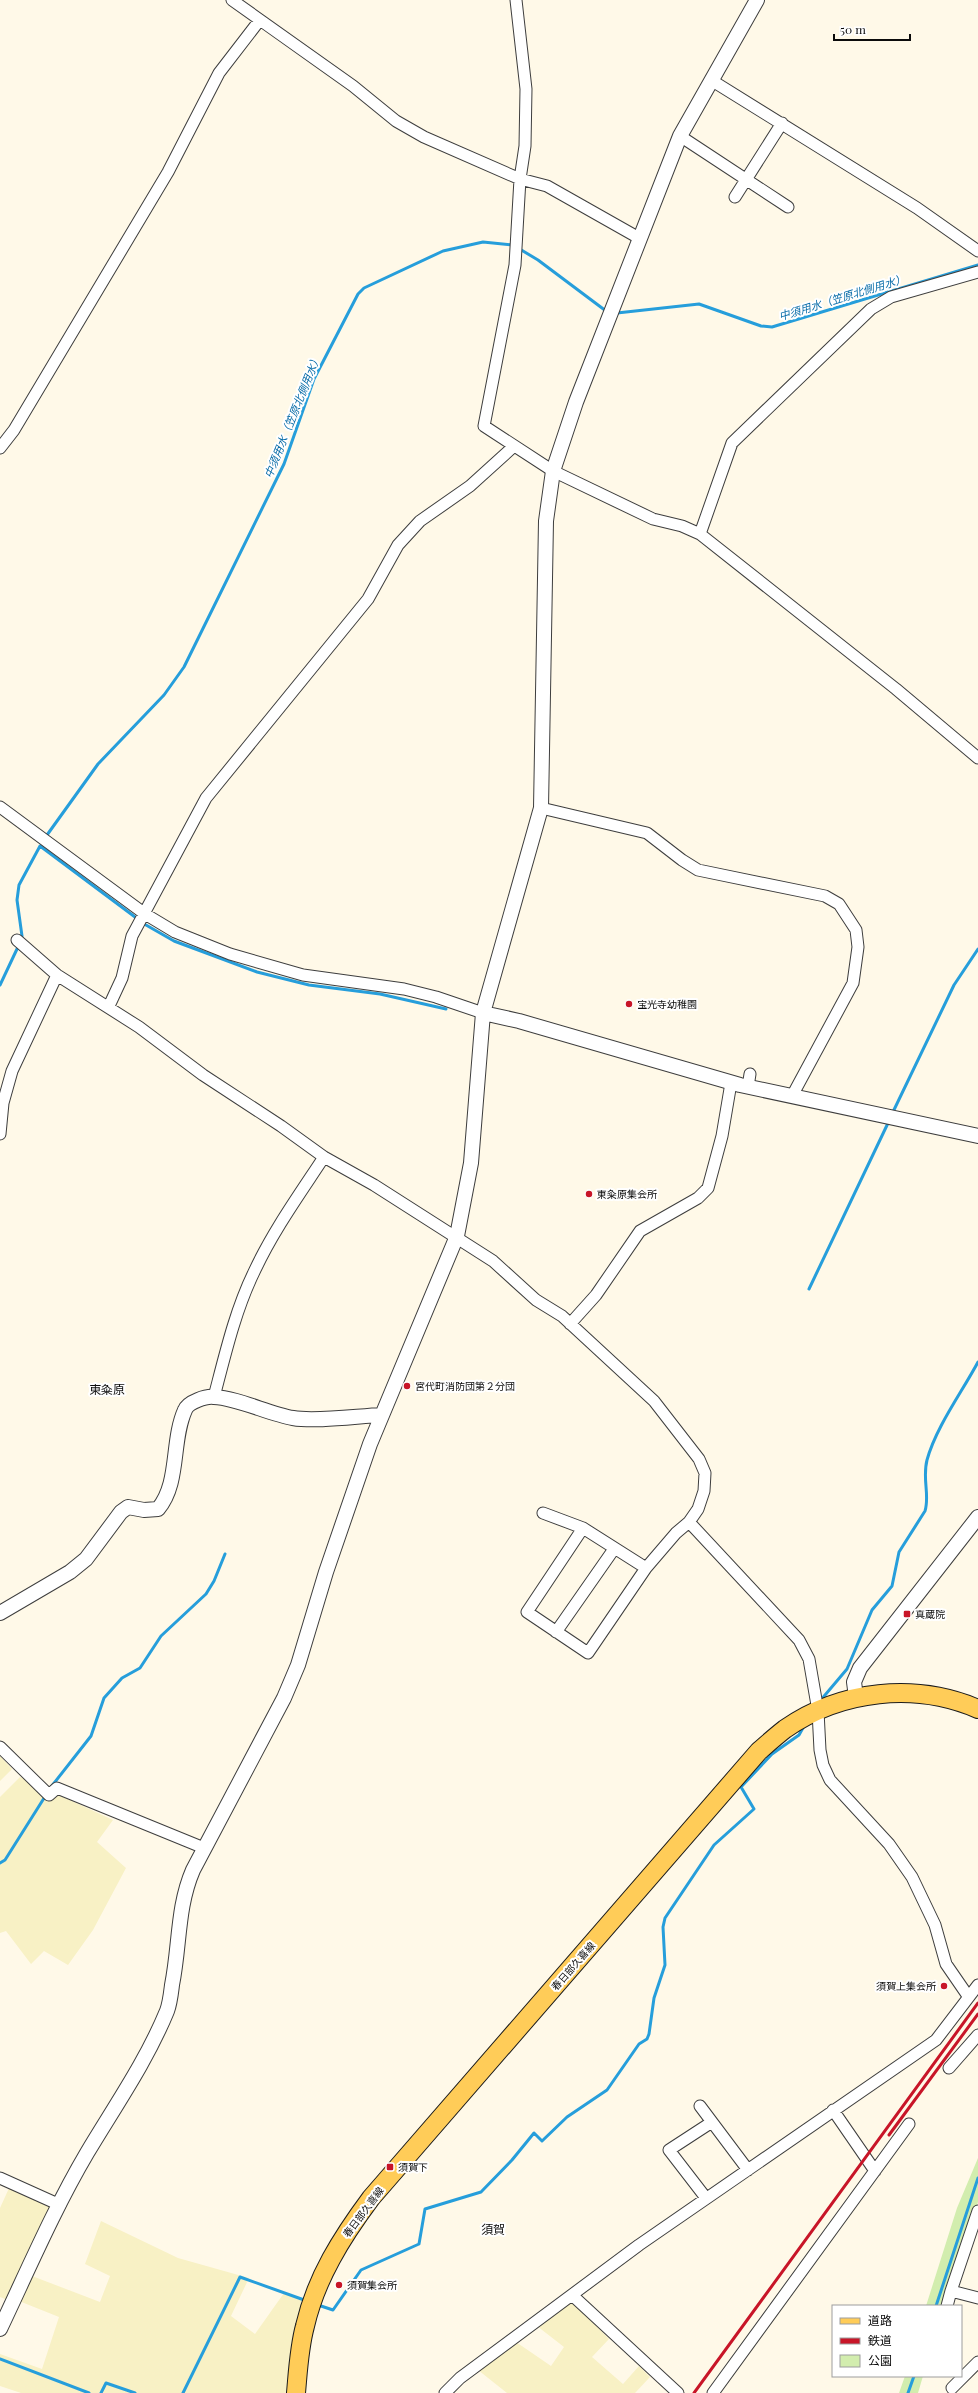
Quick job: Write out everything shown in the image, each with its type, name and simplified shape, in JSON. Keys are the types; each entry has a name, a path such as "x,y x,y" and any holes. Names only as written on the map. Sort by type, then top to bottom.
{"main road":[{"name":"春日部久喜線","path":"296,2393 305,2326 328,2264 348,2228 371,2198 759,1751 785,1729 818,1711 856,1697 912,1693 938,1696 978,1709"}],"street":[{"path":"232,0 259,21 353,86 396,121 424,137 520,179 548,186 640,238"},
{"path":"516,0 526,89 526,146 520,179 515,265 484,426 513,447 553,471 653,520 682,526 700,534 896,689 978,758"},
{"path":"0,2329 60,2205 88,2153 116,2109 151,2048 168,2009 176,1964 184,1890 204,1848 284,1698 298,1665 329,1565 382,1414 457,1236 471,1163 483,1013 542,808 546,521 553,471 576,402 680,136 757,0"},
{"path":"0,448 36,394 168,172 219,74 259,21"},
{"path":"711,80 917,208 978,251"},
{"path":"735,197 782,123"},
{"path":"680,136 788,207"},
{"path":"700,534 732,444 871,309 891,298 978,272"},
{"path":"109,1006 122,978 129,944 206,798 368,599 398,545 420,521 470,486 513,447"},
{"path":"0,807 145,914 175,932 223,951 304,975 404,988 483,1013 519,1021 731,1083 749,1080 792,1096 978,1136"},
{"path":"542,808 647,833 698,870 825,896 839,904 856,930 858,947 853,983 792,1096"},
{"path":"17,940 57,976 109,1006 203,1075 281,1126 324,1157 457,1236 493,1261 536,1300 570,1324 654,1401 699,1459 705,1473 704,1491 698,1509 689,1522 676,1532 646,1568 588,1653 527,1612 583,1528"},
{"path":"0,1134 2,1103 12,1071 57,976"},
{"path":"570,1324 596,1294 640,1231 698,1198 708,1188 722,1136 731,1083"},
{"path":"214,1396 228,1344 253,1273 281,1221 324,1157"},
{"path":"0,1613 70,1572 86,1559 121,1512 128,1507 144,1510 158,1509 165,1500 167,1493 185,1408 204,1398 214,1396 296,1418 382,1414"},
{"path":"543,1514 583,1528 646,1568"},
{"path":"856,1697 854,1682 860,1668 978,1517"},
{"path":"689,1522 799,1640 809,1659 818,1711 820,1750 823,1765 830,1780 889,1844 912,1877 935,1925 946,1964 968,1996"},
{"path":"556,1632 614,1549"},
{"path":"0,1747 49,1795 57,1788 204,1848"},
{"path":"445,2393 460,2378 706,2198 936,2040 968,1996 978,1985"},
{"path":"950,2068 978,2035"},
{"path":"700,2106 748,2170"},
{"path":"833,2110 875,2171"},
{"path":"706,2198 670,2150 712,2122"},
{"path":"713,2393 909,2124"},
{"path":"0,2178 60,2205"},
{"path":"947,2305 978,2212"},
{"path":"951,2291 978,2298"},
{"path":"572,2295 678,2393"},
{"path":"952,2388 978,2362"}],"shaded area":[{"path":"0,1756 12,1769 0,1781"},
{"path":"20,1777 113,1820 97,1842 126,1868 93,1930 68,1965 44,1951 31,1964 6,1931 0,1933 0,1797"},
{"path":"10,2186 50,2205 51,2211 10,2301 0,2297 0,2208"},
{"path":"101,2221 178,2258 249,2278 231,2316 255,2334 284,2293 302,2300 294,2334 288,2393 21,2393 0,2386 0,2354 42,2369 59,2317 19,2301 32,2276 100,2302 110,2276 85,2264"},
{"path":"571,2300 609,2339 592,2357 623,2384 639,2366 650,2377 635,2393 507,2393 478,2370 516,2342 551,2366 564,2347 537,2326"}],"green space":[{"path":"978,2158 978,2202 944,2305 926,2305 957,2208"},
{"path":"905,2377 923,2377 918,2393 899,2393"}],"waterway":[{"name":"中須用水（笠原北側用水）","path":"47,835 98,764 164,695 184,667 284,464 314,379 358,294 364,288 443,251 483,242 513,245"},
{"name":"中須用水（笠原北側用水）","path":"518,248 538,260 606,311"},
{"name":"中須用水（笠原北側用水）","path":"617,313 699,304 761,326 772,327 978,265"},
{"path":"22,936 17,900 19,885 40,846 135,917"},
{"path":"146,925 174,941 257,972 309,985 380,994 446,1009"},
{"name":"中須用水（笠原北側用水）","path":"0,985 17,949"},
{"path":"892,1114 954,985 978,949"},
{"path":"809,1289 889,1121"},
{"path":"820,1701 847,1669 872,1610 892,1586 899,1552 925,1511 927,1499 925,1474 931,1448 943,1422 978,1362"},
{"path":"51,1787 91,1736 104,1698 122,1678 140,1668 161,1636 206,1594 214,1581 225,1554"},
{"path":"318,2305 333,2310 361,2270 419,2244 425,2209 481,2192 512,2160 534,2133 542,2141 567,2117 607,2090 639,2044 647,2039 649,2034 654,1998 665,1965 663,1927 665,1918 714,1845 754,1809 741,1787 772,1754 799,1735 804,1726"},
{"path":"0,1863 5,1860 46,1795"},
{"path":"936,2305 978,2178"},
{"path":"183,2393 240,2277 307,2301"},
{"path":"0,2359 89,2393"},
{"path":"908,2393 914,2377"},
{"path":"101,2393 106,2383 135,2393"}],"railway":[{"path":"694,2393 978,2003"},
{"path":"889,2135 978,2014"}],"place":[{"name":"宝光寺幼稚園","path":"629,1004"},
{"name":"東粂原集会所","path":"589,1194"},
{"name":"宮代町消防団第２分団","path":"407,1386"},
{"name":"真蔵院","path":"907,1614"},
{"name":"須賀上集会所","path":"944,1986"},
{"name":"須賀下","path":"390,2167"},
{"name":"須賀集会所","path":"339,2285"}],"district":[{"name":"東粂原","path":"107,1389"},
{"name":"須賀","path":"493,2229"}]}
